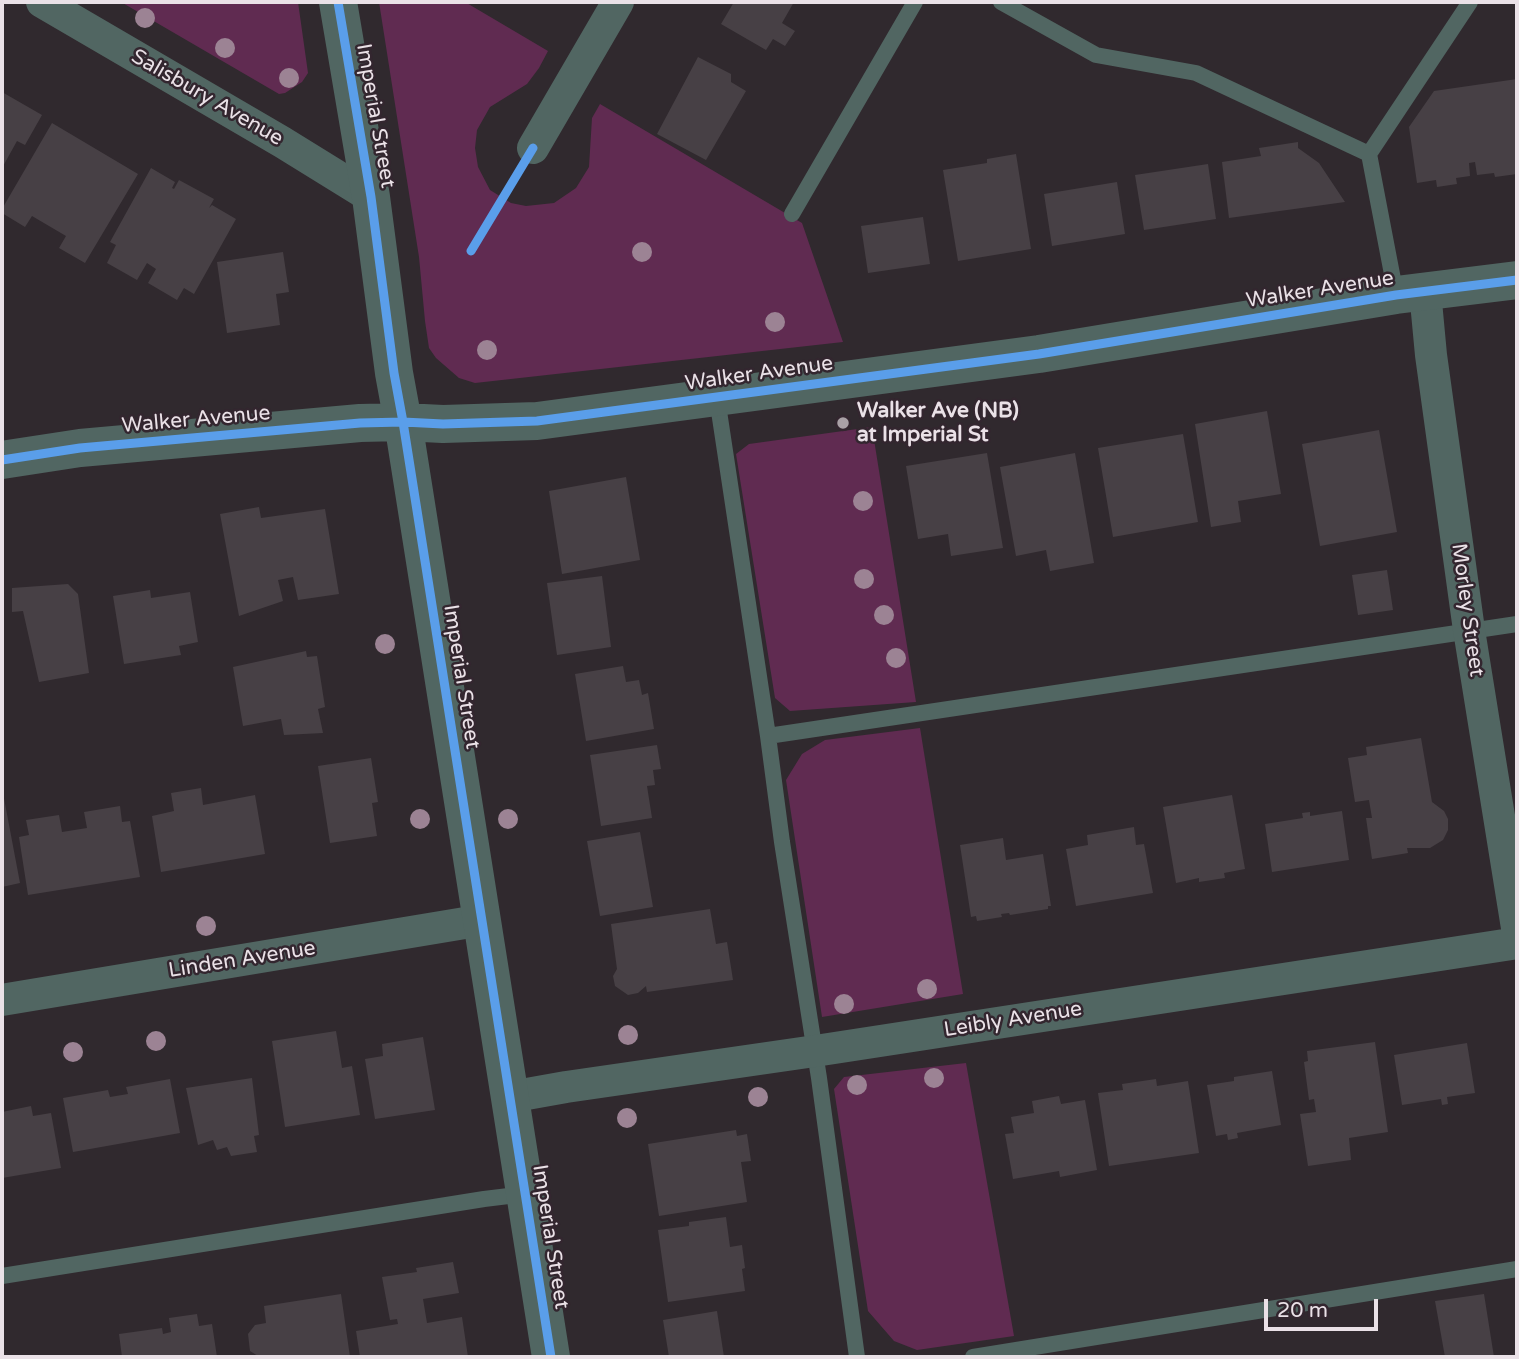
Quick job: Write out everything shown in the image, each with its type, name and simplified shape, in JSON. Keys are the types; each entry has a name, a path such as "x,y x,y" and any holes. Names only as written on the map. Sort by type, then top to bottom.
{"street":[{"name":"Salisbury Avenue","path":"42,2 371,197"},
{"name":"Imperial Street","path":"338,2 371,197 393,362 551,1357"},
{"path":"533,148 618,2"},
{"name":"Walker Avenue","path":"2,460 80,448 346,424 537,421 1039,354 1410,293 1517,280"},
{"name":"Morley Street","path":"1410,293 1431,355 1469,630 1517,928"},
{"name":"Linden Avenue","path":"2,1000 482,920"},
{"name":"Leibly Avenue","path":"510,1097 1517,943"}],"lane":[{"path":"792,214 915,2"},
{"path":"1001,2 1096,55 1196,73 1369,154 1410,293"},
{"path":"1369,154 1470,2"},
{"path":"717,398 815,1051 857,1357"},
{"path":"768,736 1517,624"},
{"path":"2,1276 525,1194"},
{"path":"973,1357 1517,1269"}],"shaded area":[{"path":"121,2 298,2 308,73 302,82 279,94"},
{"path":"379,2 465,2 548,51 527,84 490,107 477,130 475,148 478,167 490,190 511,203 526,206 554,203 576,188 589,167 592,118 600,104 802,223 843,342 475,383 459,378 436,358 429,348 419,257"},
{"path":"872,427 916,702 790,711 775,698 736,454 749,444"},
{"path":"920,728 963,994 822,1017 786,780 802,754 825,740"},
{"path":"966,1063 1014,1336 917,1350 894,1341 868,1311 834,1089 844,1077"}],"building":[{"path":"734,2 794,2 782,23 795,31 785,46 773,39 766,50 721,24"},
{"path":"698,57 731,74 731,82 746,91 706,160 657,134"},
{"path":"1517,79 1517,174 1495,177 1494,173 1477,175 1475,162 1469,163 1470,176 1456,178 1457,184 1437,187 1436,180 1417,183 1409,127 1434,91"},
{"path":"2,92 42,115 25,145 17,141 2,168"},
{"path":"52,123 138,174 85,263 59,248 66,236 32,216 25,227 2,213"},
{"path":"1298,142 1298,148 1319,163 1345,202 1229,218 1222,162 1261,156 1259,148"},
{"path":"1016,154 1031,249 958,261 943,170 987,163 987,159"},
{"path":"1208,164 1216,219 1144,230 1135,175"},
{"path":"151,168 175,182 172,188 174,189 179,180 214,199 209,208 212,205 236,219 194,294 184,288 177,300 148,283 156,269 147,263 137,280 107,263 116,245 110,242"},
{"path":"1117,182 1125,234 1052,246 1044,194"},
{"path":"923,217 930,264 868,273 861,226"},
{"path":"283,252 289,292 276,294 280,325 227,333 217,262"},
{"path":"1267,411 1281,494 1238,501 1241,522 1211,527 1195,424"},
{"path":"1379,430 1397,532 1320,546 1302,444"},
{"path":"1183,434 1198,522 1113,537 1098,448"},
{"path":"987,453 1003,548 951,556 948,534 918,539 906,466"},
{"path":"1075,453 1094,563 1050,571 1046,550 1016,556 1000,467"},
{"path":"626,477 640,560 562,574 549,491"},
{"path":"259,507 261,518 325,509 339,594 298,600 293,577 278,580 283,601 239,616 220,514"},
{"path":"1387,570 1393,610 1358,615 1352,575"},
{"path":"602,576 611,647 557,655 547,583"},
{"path":"68,584 78,594 89,673 39,682 23,611 12,612 12,588"},
{"path":"150,590 151,598 190,592 198,642 179,646 181,655 124,664 113,596"},
{"path":"306,651 307,657 317,656 325,707 318,709 323,733 284,735 281,719 243,726 233,667"},
{"path":"623,666 626,682 639,680 642,695 648,693 654,729 586,741 575,674"},
{"path":"1421,738 1432,802 1444,811 1448,819 1448,830 1443,840 1430,848 1407,848 1408,853 1372,859 1366,818 1372,818 1369,800 1355,802 1348,758 1367,755 1366,747"},
{"path":"657,745 661,769 653,770 655,785 647,786 652,818 601,826 590,755"},
{"path":"371,758 378,802 372,803 377,836 330,843 318,766"},
{"path":"201,788 203,805 255,795 265,854 161,872 152,816 174,811 171,793"},
{"path":"2,793 20,883 2,887"},
{"path":"1232,795 1245,869 1224,873 1225,878 1199,882 1199,878 1176,883 1163,807"},
{"path":"120,806 122,822 130,821 140,877 28,895 19,837 29,835 26,820 59,815 62,832 87,828 84,812"},
{"path":"1342,811 1349,860 1272,872 1265,824 1303,818 1302,813 1310,812 1310,816"},
{"path":"1134,827 1136,845 1144,844 1153,893 1076,906 1066,849 1088,845 1087,835"},
{"path":"640,832 653,907 600,916 587,841"},
{"path":"1003,838 1006,860 1043,854 1051,906 1048,906 1048,909 1001,914 1002,917 977,921 976,916 971,917 960,845"},
{"path":"710,909 716,944 727,942 733,980 647,992 646,986 638,993 628,995 615,986 613,976 617,969 611,924"},
{"path":"336,1031 342,1068 352,1066 360,1115 285,1127 272,1041"},
{"path":"423,1037 435,1110 375,1119 365,1059 383,1056 382,1044"},
{"path":"1375,1042 1388,1132 1349,1138 1351,1160 1308,1166 1300,1114 1316,1112 1314,1099 1309,1100 1304,1062 1308,1061 1307,1051"},
{"path":"1467,1043 1475,1093 1447,1097 1448,1104 1442,1105 1441,1099 1402,1105 1394,1055"},
{"path":"1272,1071 1281,1125 1237,1133 1238,1138 1228,1140 1227,1134 1216,1136 1207,1085 1234,1081 1234,1077"},
{"path":"252,1078 259,1135 254,1136 257,1152 231,1156 227,1147 217,1150 213,1140 198,1145 186,1088"},
{"path":"170,1079 180,1133 73,1152 63,1098 108,1090 110,1097 128,1094 126,1087"},
{"path":"1156,1079 1157,1086 1188,1081 1199,1153 1109,1166 1098,1093 1123,1090 1122,1084"},
{"path":"1059,1096 1061,1104 1085,1100 1097,1170 1060,1177 1059,1171 1013,1179 1005,1134 1014,1133 1011,1117 1034,1113 1032,1101"},
{"path":"31,1106 33,1116 51,1113 61,1168 2,1178 2,1112"},
{"path":"736,1130 737,1136 747,1134 751,1161 741,1162 747,1202 659,1216 648,1144"},
{"path":"726,1217 730,1247 742,1245 745,1291 668,1302 658,1230"},
{"path":"453,1262 459,1293 423,1299 427,1323 462,1317 468,1357 360,1357 356,1331 398,1324 397,1319 390,1320 382,1277 417,1272 416,1268"},
{"path":"341,1294 350,1357 268,1357 258,1356 250,1351 248,1334 255,1325 266,1323 264,1306"},
{"path":"1484,1294 1494,1357 1445,1357 1435,1301"},
{"path":"717,1311 724,1357 669,1357 663,1320"},
{"path":"197,1314 199,1326 212,1324 217,1357 122,1357 119,1334 162,1328 163,1334 171,1332 169,1318"}],"cycle path":[{"path":"338,2 371,197 394,373 551,1357"},
{"path":"471,251 533,148"},
{"path":"2,460 80,448 360,423 537,421 1039,354 1396,295 1517,280"}],"place":[{"name":"Walker Ave (NB) at Imperial St","path":"843,423"}]}
